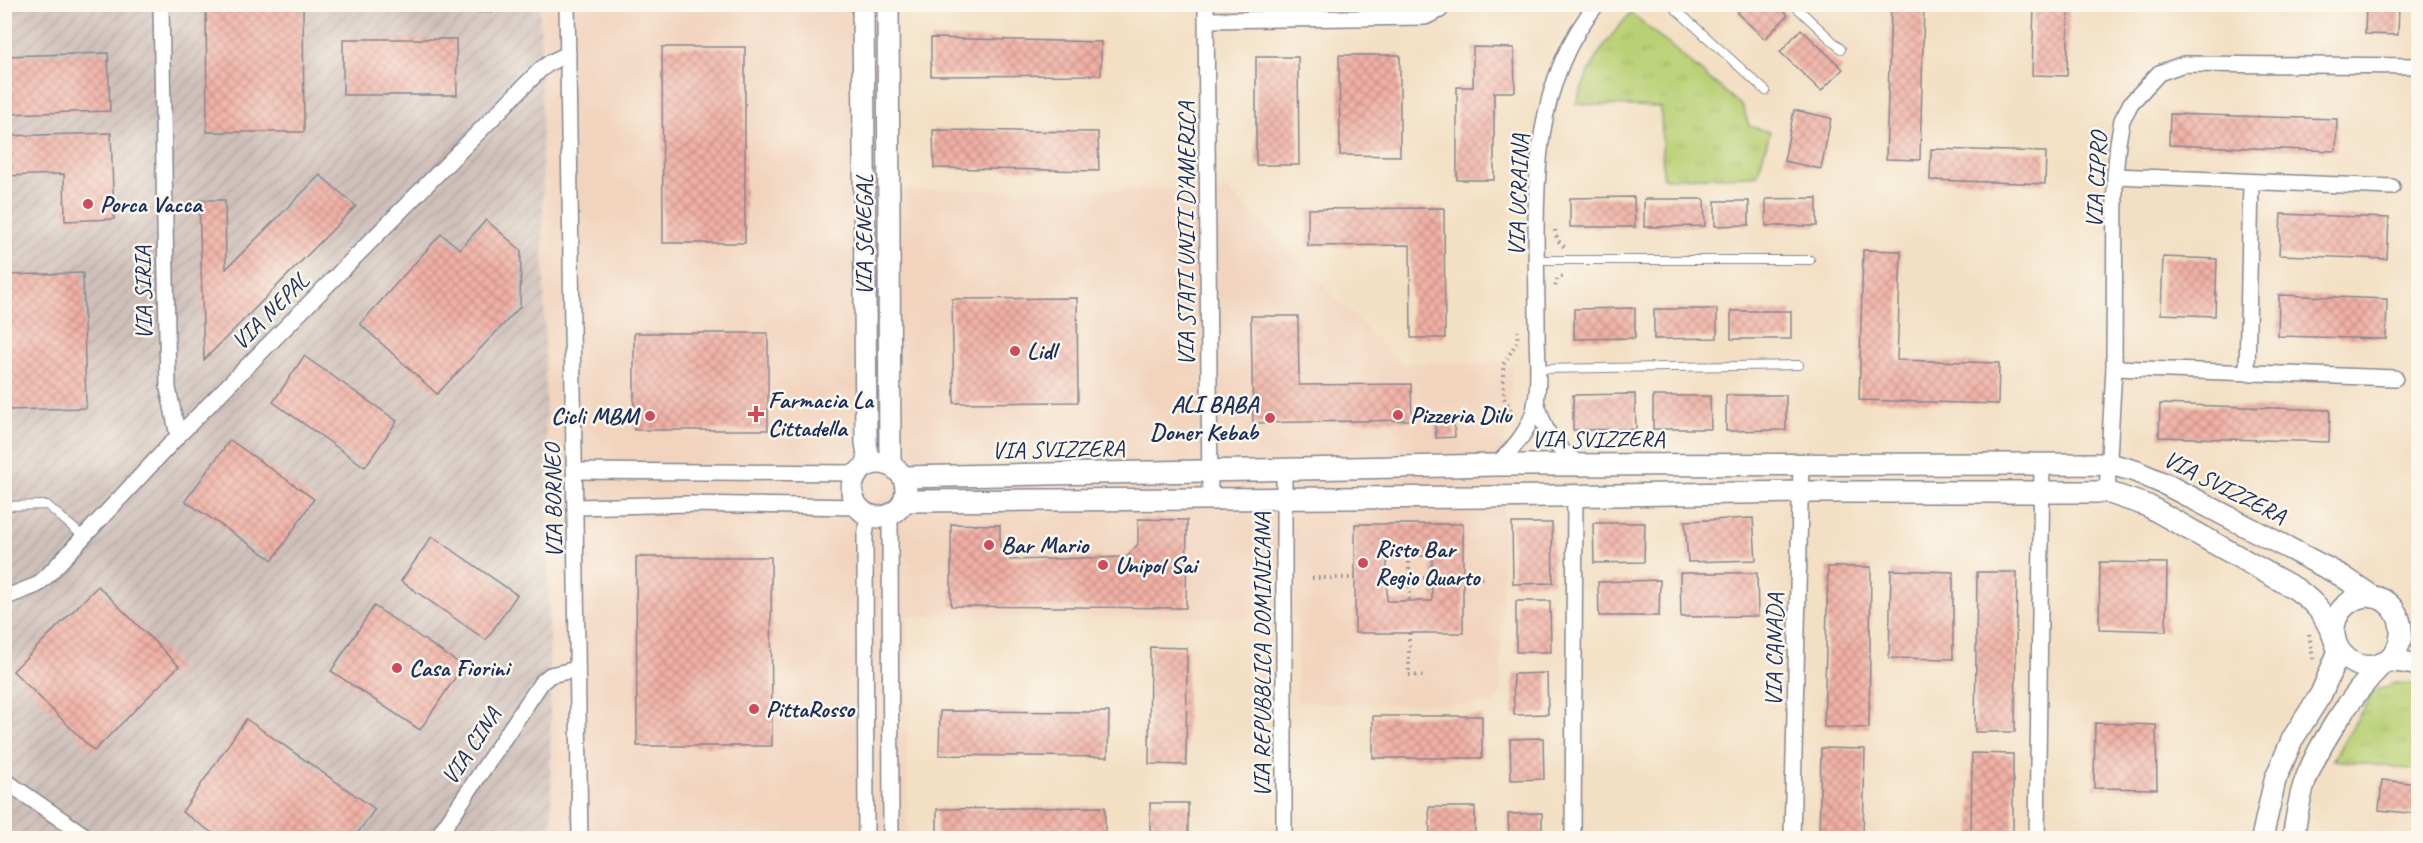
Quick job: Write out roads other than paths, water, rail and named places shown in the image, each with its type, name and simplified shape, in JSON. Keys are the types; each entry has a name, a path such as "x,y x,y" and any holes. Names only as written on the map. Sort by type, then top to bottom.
{"main road":[{"name":"VIA SENEGAL","path":"863,4 866,418 863,469"},
{"name":"VIA SENEGAL","path":"888,4 897,471"},
{"path":"883,463 897,471 906,493 897,508 883,517 863,511 852,490 863,469 883,463"},
{"name":"VIA SVIZZERA","path":"897,508 1020,488 1115,486 1210,471 1496,465 2110,464 2135,471 2168,485 2342,576 2373,597"},
{"name":"VIA SVIZZERA","path":"897,471 1020,488"},
{"name":"VIA SVIZZERA","path":"1115,486 1210,499 1801,492 2107,492 2148,506 2296,589 2312,600 2325,615 2337,645"},
{"path":"2293,838 2303,787 2322,747 2362,684 2385,662 2401,646 2411,633 2393,606 2373,597 2362,597 2342,608 2336,618 2334,629 2337,645 2348,659 2359,665 2371,666 2385,662 2418,665"},
{"path":"2262,838 2275,780 2293,738 2321,694 2337,645"}],"street":[{"name":"VIA SIRIA","path":"161,4 168,388 178,436"},
{"name":"VIA BORNEO","path":"567,4 580,838"},
{"path":"1206,12 1425,17 1440,10 1442,4"},
{"name":"VIA UCRAINA","path":"1496,465 1524,435 1536,401 1537,186 1543,122 1566,50 1597,4"},
{"name":"VIA STATI UNITI D'AMERICA","path":"1206,12 1210,499"},
{"name":"VIA NEPAL","path":"4,598 36,585 85,538 178,436 541,69 568,54"},
{"name":"VIA CIPRO","path":"2107,492 2114,368 2115,176 2122,120 2130,103 2159,74 2184,64 2418,66"},
{"path":"2115,176 2392,188"},
{"path":"2247,373 2251,182"},
{"path":"2114,368 2396,378"},
{"name":"VIA UCRAINA","path":"1536,401 1545,430 1552,441 1559,450 1581,465"},
{"name":"VIA CANADA","path":"1792,838 1801,464"},
{"path":"2037,838 2042,465"},
{"path":"575,471 863,469"},
{"name":"VIA REPUBBLICA DOMINICANA","path":"1284,471 1284,838"},
{"path":"1574,838 1575,495"},
{"path":"576,507 688,504 863,511 866,536 866,838"},
{"path":"891,838 897,508"},
{"name":"VIA CINA","path":"437,838 541,683 550,675 577,669"},
{"path":"4,780 88,838"},
{"path":"4,790 40,805"}],"lane":[{"path":"1670,4 1766,91"},
{"path":"1793,4 1841,49"},
{"path":"1537,260 1810,260"},
{"path":"1537,369 1799,365"},
{"path":"4,506 47,506 85,538"}],"place":[{"name":"Porca Vacca","path":"88,204"},
{"name":"Lidl","path":"1015,351"},
{"name":"Farmacia La Cittadella","path":"756,414"},
{"name":"Pizzeria Dilu","path":"1398,415"},
{"name":"Cicli MBM","path":"650,416"},
{"name":"ALI BABA Doner Kebab","path":"1270,418"},
{"name":"Bar Mario","path":"989,545"},
{"name":"Risto Bar Regio Quarto","path":"1363,563"},
{"name":"Unipol Sai","path":"1103,565"},
{"name":"Casa Fiorini","path":"397,668"},
{"name":"PittaRosso","path":"754,709"}]}
